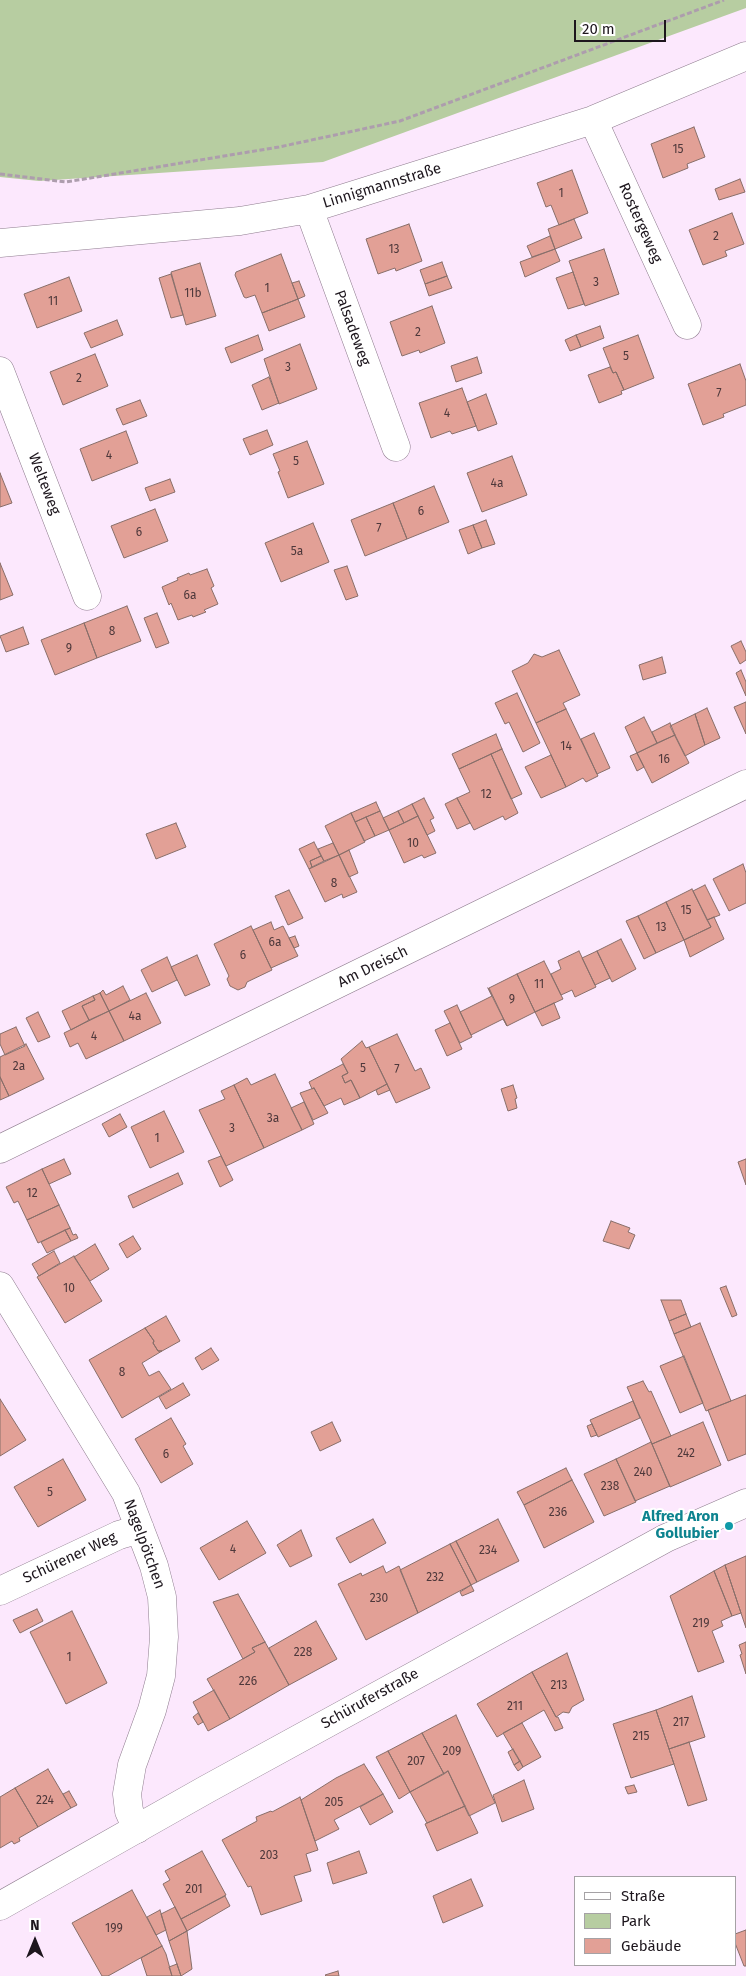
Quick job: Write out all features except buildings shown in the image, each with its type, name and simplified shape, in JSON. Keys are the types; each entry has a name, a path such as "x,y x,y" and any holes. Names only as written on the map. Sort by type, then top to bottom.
{"street":[{"name":"Linnigmannstraße","path":"0,243 240,221 309,209 593,120 746,56"},
{"name":"Rostergeweg","path":"593,120 687,326"},
{"name":"Palsadeweg","path":"309,209 396,447"},
{"name":"Welteweg","path":"0,372 87,596"},
{"name":"Am Dreisch","path":"0,1149 746,784"},
{"name":"Nagelpötchen","path":"0,1286 126,1493 154,1566 162,1597 164,1638 161,1676 152,1710 132,1765 127,1794 129,1811 137,1829"},
{"name":"Schüruferstraße","path":"0,1906 206,1789 666,1538 746,1503"},
{"name":"Schürener Weg","path":"0,1591 119,1535 140,1529"}],"path":[{"path":"0,174 66,182 279,147 400,121 724,0"}],"green space":[{"path":"0,0 746,0 746,8 323,162 39,181 0,177"}],"place":[{"name":"Alfred Aron Gollubier","path":"729,1526"}]}
